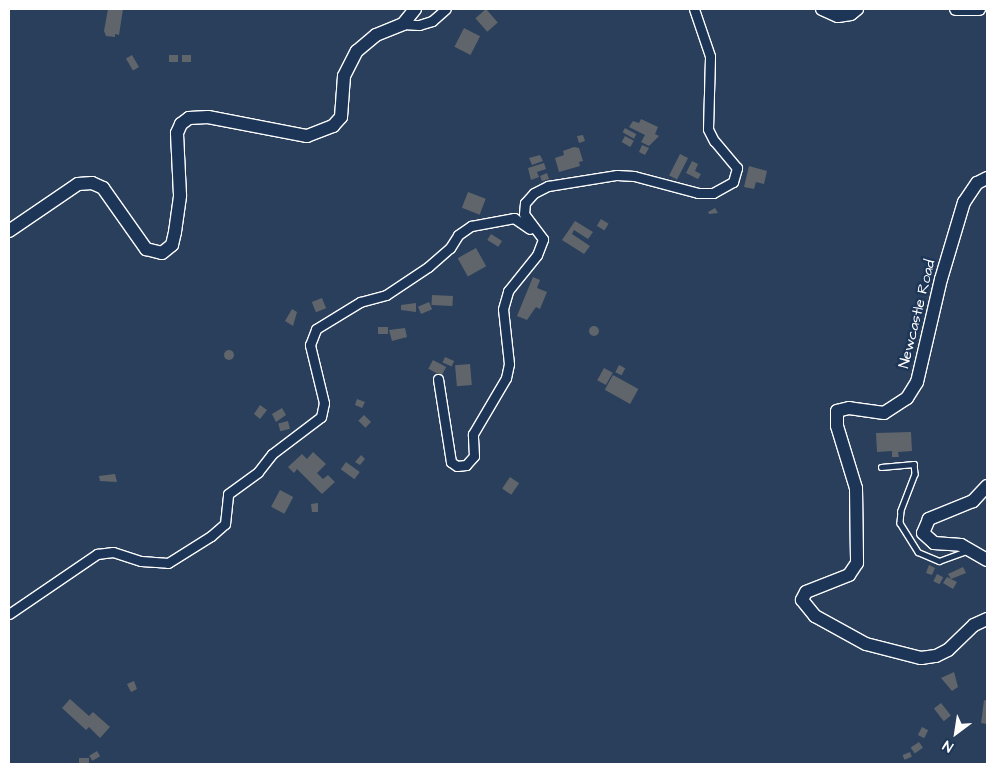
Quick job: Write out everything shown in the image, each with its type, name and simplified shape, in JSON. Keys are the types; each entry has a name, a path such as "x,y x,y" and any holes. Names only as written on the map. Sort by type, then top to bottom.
{"main road":[{"path":"9,231 78,184 92,183 103,188 146,249 162,253 172,245 175,232 180,194 177,133 181,124 189,118 208,117 307,136 333,126 340,117 344,76 357,50 376,35 403,24 415,9"},
{"path":"822,9 838,16 851,14 857,9"},
{"path":"956,9 979,9"},
{"name":"Newcastle Road","path":"987,178 977,184 964,202 941,279 917,382 907,398 884,413 849,408 837,411 837,426 856,488 857,563 849,576 806,592 802,600 816,616 866,644 921,658 936,656 948,650 974,625 987,619"},
{"path":"987,486 973,501 929,520 924,528 925,537 934,543 969,549 987,560"}],"street":[{"path":"403,24 419,25 432,21 446,9"},
{"path":"438,379 451,462 457,466 466,465 474,456 472,434 506,378 509,364 503,309 508,291 537,255 543,239 524,214 525,203 534,194 548,186 617,175 634,176 670,187 713,193 733,182 737,168 714,142 708,128 710,56 694,9"},
{"path":"9,614 97,554 113,552 141,560 168,563 211,536 225,524 228,494 258,472 272,454 321,417 324,403 310,345 316,329 360,302 386,295 428,267 450,248 458,235 471,226 514,218 536,231"}],"lane":[{"path":"881,466 914,464 915,474 901,511 900,523 918,552 939,561 969,549"}],"building":[{"path":"108,9 123,9 119,35 115,34 115,37 106,36 104,31"},
{"path":"486,9 498,23 487,32 475,18"},
{"path":"464,28 480,36 471,55 454,47"},
{"path":"132,55 139,67 133,71 126,58"},
{"path":"169,55 178,55 178,62 169,62"},
{"path":"182,55 191,55 191,62 182,62"},
{"path":"641,119 658,127 655,134 659,136 649,146 641,142 645,135 629,127 633,121 639,123"},
{"path":"625,128 636,134 634,139 623,132"},
{"path":"583,135 585,141 579,143 577,136"},
{"path":"625,136 634,141 630,147 622,142"},
{"path":"642,145 649,148 645,155 639,152"},
{"path":"574,147 579,148 583,161 579,162 580,166 559,172 555,158 564,155 563,151"},
{"path":"680,154 688,158 677,179 669,175"},
{"path":"540,155 543,161 532,165 529,158"},
{"path":"692,161 698,164 695,171 701,174 698,179 686,173"},
{"path":"544,163 546,169 537,172 539,177 531,180 528,168"},
{"path":"749,166 767,171 764,184 756,182 754,189 744,187"},
{"path":"547,173 549,179 542,181 540,176"},
{"path":"468,192 486,199 480,215 462,208"},
{"path":"715,208 718,213 709,214 708,212"},
{"path":"601,219 609,224 604,231 597,226"},
{"path":"575,221 593,232 588,239 574,230 572,234 590,246 584,254 562,240"},
{"path":"491,234 502,241 498,247 487,240"},
{"path":"476,248 486,266 468,277 458,258"},
{"path":"533,277 540,280 537,288 547,292 540,309 536,307 527,320 517,316"},
{"path":"432,295 453,296 452,306 431,305"},
{"path":"322,298 326,308 316,312 312,302"},
{"path":"429,302 432,309 421,314 418,307"},
{"path":"416,303 416,312 401,310 401,305"},
{"path":"292,309 297,312 293,326 285,321"},
{"path":"592,326 596,326 599,331 598,335 592,336 589,333 589,329"},
{"path":"378,327 388,327 388,334 378,334"},
{"path":"405,328 407,337 392,341 389,330"},
{"path":"227,350 231,350 234,355 233,359 227,360 224,357 224,353"},
{"path":"445,357 454,361 452,367 443,362"},
{"path":"433,360 446,367 442,376 428,369"},
{"path":"470,364 472,385 457,386 455,365"},
{"path":"619,365 625,368 622,375 615,372"},
{"path":"604,368 613,373 606,385 597,380"},
{"path":"613,375 638,389 630,404 605,390"},
{"path":"357,399 365,402 362,408 355,405"},
{"path":"260,405 267,410 260,419 254,414"},
{"path":"282,408 286,415 276,422 272,414"},
{"path":"364,415 371,422 365,428 358,421"},
{"path":"288,421 290,429 280,431 278,423"},
{"path":"911,432 912,451 898,452 899,457 892,457 892,451 877,452 876,433"},
{"path":"313,452 326,464 317,473 323,479 328,475 335,482 322,494 297,469 294,473 288,467 302,454 307,459"},
{"path":"361,455 365,459 360,465 355,462"},
{"path":"346,462 360,472 354,479 341,469"},
{"path":"115,474 117,482 100,481 99,476"},
{"path":"510,477 519,483 511,495 502,489"},
{"path":"280,490 293,497 284,514 271,507"},
{"path":"318,503 318,512 312,512 311,504"},
{"path":"929,565 935,568 932,575 926,573"},
{"path":"963,567 966,573 951,579 948,574"},
{"path":"937,574 943,577 940,584 933,581"},
{"path":"947,577 957,582 953,589 943,583"},
{"path":"954,672 958,687 952,691 941,678"},
{"path":"134,681 137,689 131,692 127,684"},
{"path":"70,699 89,716 93,712 110,727 100,738 89,727 86,730 62,708"},
{"path":"984,700 987,701 987,724 981,723"},
{"path":"941,703 951,716 944,721 934,709"},
{"path":"922,727 928,730 924,738 918,735"},
{"path":"919,742 923,748 915,753 911,748"},
{"path":"97,751 100,756 92,761 89,756"},
{"path":"910,752 912,757 904,760 903,755"},
{"path":"79,758 89,758 89,764 79,764"}]}
